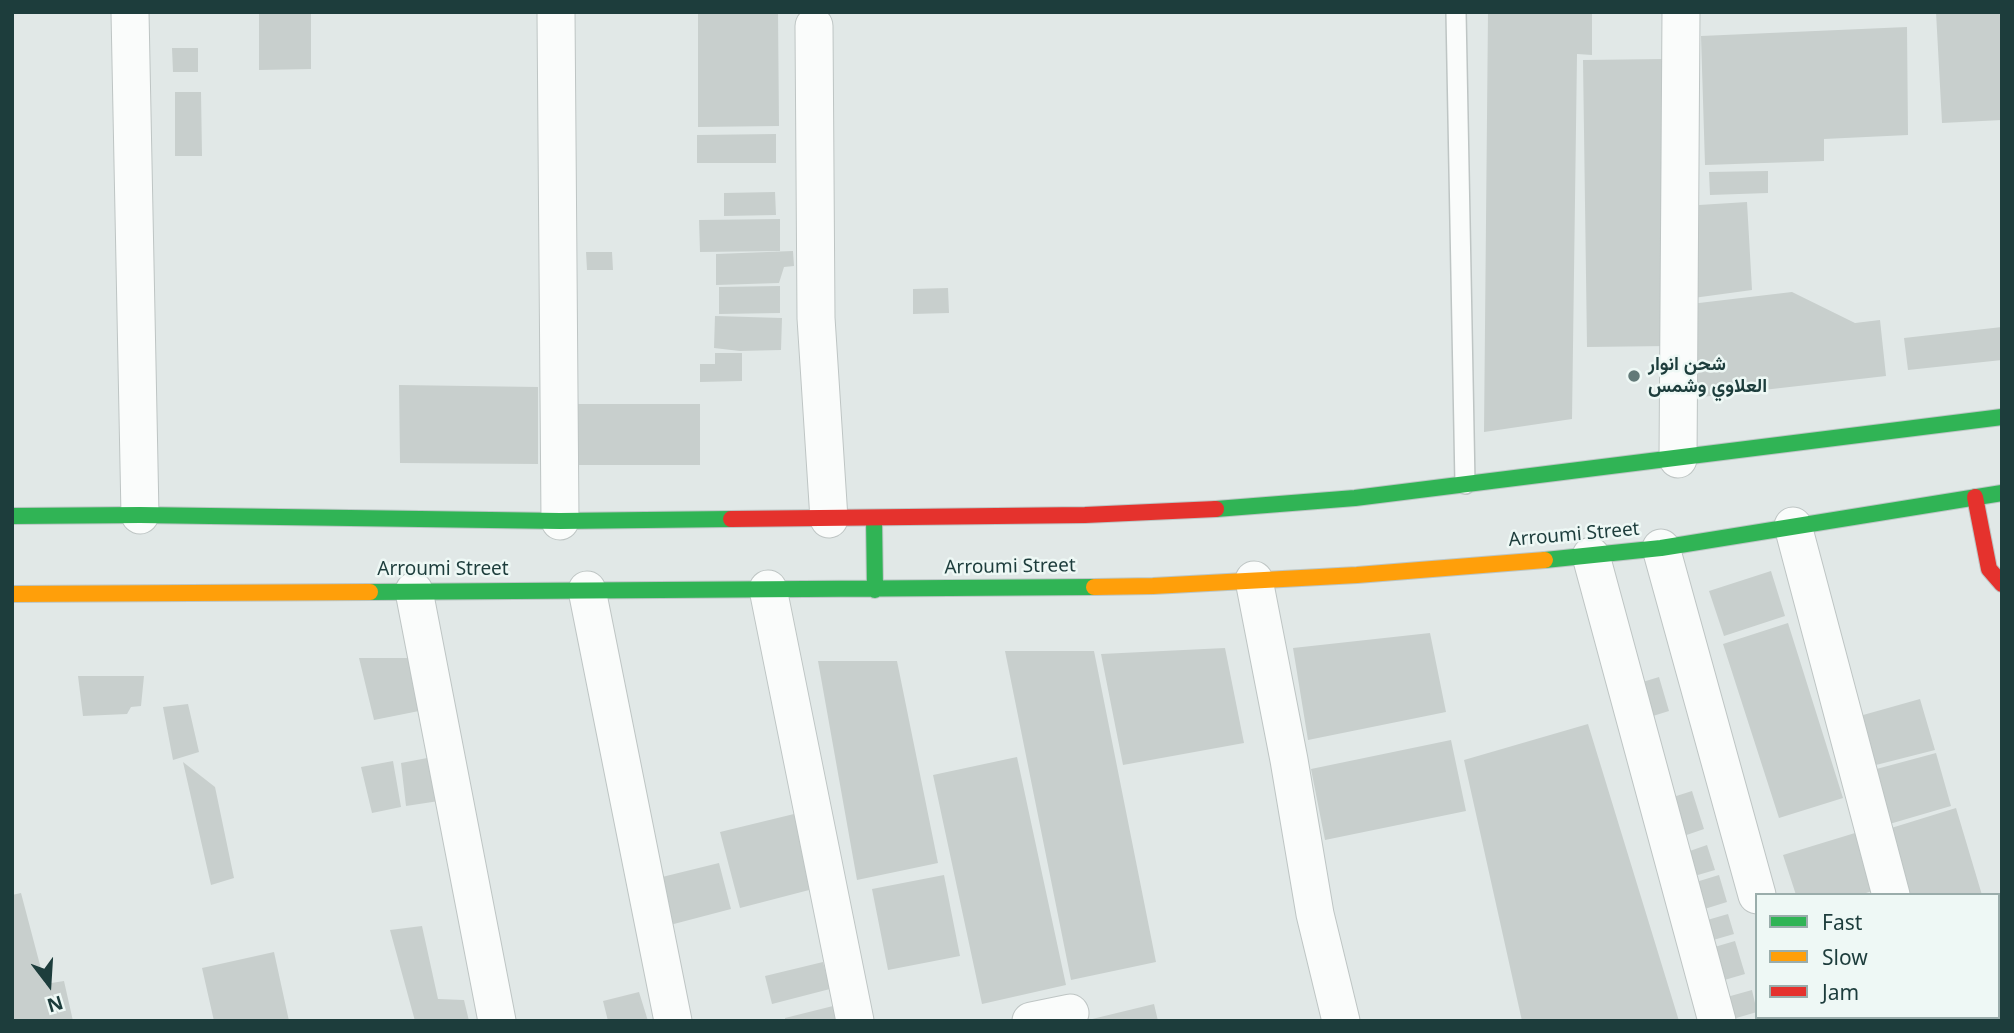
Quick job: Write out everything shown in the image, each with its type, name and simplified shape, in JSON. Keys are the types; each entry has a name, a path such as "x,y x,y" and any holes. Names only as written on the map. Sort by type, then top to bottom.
{"main road":[{"path":"12,516 140,515 560,522 1085,515 1228,508 1355,498 2002,417"},
{"name":"Arroumi Street","path":"12,594 1153,586 1591,556 1661,548 2002,493"},
{"path":"1975,496 1989,569 2002,584"},
{"path":"874,518 874,590"}],"street":[{"path":"130,12 140,515"},
{"path":"556,12 560,522"},
{"path":"1678,459 1681,12"},
{"path":"814,26 816,318 829,519"},
{"path":"1793,526 1890,893"},
{"path":"1661,548 1756,893"},
{"path":"1591,556 1717,1021"},
{"path":"1254,580 1315,914 1341,1021"},
{"path":"768,589 855,1021"},
{"path":"587,590 673,1021"},
{"path":"414,591 496,1021"},
{"path":"1031,1021 1070,1013"}],"lane":[{"path":"1456,12 1465,484"}],"building":[{"path":"259,12 311,12 311,69 259,70"},
{"path":"698,12 778,12 779,126 698,127"},
{"path":"1488,12 1592,12 1592,55 1577,54 1572,419 1484,432"},
{"path":"1936,12 2002,12 2002,120 1942,123"},
{"path":"1907,27 1908,135 1824,139 1824,161 1705,165 1701,36"},
{"path":"172,48 198,48 198,72 173,72"},
{"path":"1664,59 1668,346 1587,347 1583,60"},
{"path":"175,92 201,92 202,156 175,156"},
{"path":"776,134 776,163 697,163 697,135"},
{"path":"1768,171 1768,193 1710,195 1709,172"},
{"path":"775,192 776,215 724,216 724,193"},
{"path":"1747,202 1752,290 1686,299 1687,214 1699,205"},
{"path":"780,219 780,251 700,252 699,220"},
{"path":"793,251 794,266 784,267 779,283 716,285 716,254"},
{"path":"586,252 612,252 613,270 587,270"},
{"path":"780,286 780,313 719,314 719,287"},
{"path":"948,288 949,313 913,314 913,289"},
{"path":"1792,292 1855,323 1880,320 1886,376 1693,398 1682,305"},
{"path":"715,316 782,318 781,350 740,351 714,348"},
{"path":"2002,327 2002,360 1908,370 1904,338"},
{"path":"715,353 742,353 742,381 700,382 700,364 715,364"},
{"path":"399,385 538,387 538,464 400,463"},
{"path":"566,404 700,404 700,465 566,465"},
{"path":"1771,571 1785,616 1724,636 1709,591"},
{"path":"1788,623 1843,798 1779,818 1723,644"},
{"path":"1430,633 1446,712 1308,740 1293,648"},
{"path":"1225,648 1244,743 1123,765 1101,654"},
{"path":"1005,651 1094,651 1156,962 1071,980"},
{"path":"359,658 423,658 434,708 374,720"},
{"path":"818,661 897,661 938,863 857,880"},
{"path":"78,676 144,676 141,706 131,707 127,714 83,716"},
{"path":"1659,677 1669,711 1624,725 1613,691"},
{"path":"1920,699 1935,750 1872,766 1856,717"},
{"path":"188,704 199,752 173,760 163,707"},
{"path":"1588,724 1679,1021 1522,1021 1464,760"},
{"path":"1451,740 1466,811 1325,840 1311,769"},
{"path":"1936,753 1951,806 1886,825 1869,771"},
{"path":"443,755 452,799 406,806 401,763"},
{"path":"1017,757 1066,985 982,1004 933,775"},
{"path":"393,761 401,807 372,813 361,767"},
{"path":"183,762 215,787 234,878 211,885"},
{"path":"1692,791 1704,829 1672,840 1667,799"},
{"path":"1956,808 1981,893 1907,893 1888,829"},
{"path":"794,814 813,889 740,908 720,832"},
{"path":"1855,833 1872,891 1795,893 1783,855"},
{"path":"1707,845 1715,870 1691,877 1684,853"},
{"path":"719,863 731,909 670,925 658,878"},
{"path":"944,875 960,956 888,970 872,889"},
{"path":"1719,875 1727,902 1682,916 1673,889"},
{"path":"21,893 45,984 64,981 73,1021 12,1021 12,895"},
{"path":"1728,914 1734,934 1696,945 1690,925"},
{"path":"422,926 438,999 464,1000 469,1021 415,1021 390,930"},
{"path":"1735,941 1745,974 1704,986 1694,953"},
{"path":"274,952 289,1021 214,1021 202,968"},
{"path":"823,962 830,989 772,1004 765,976"},
{"path":"1752,990 1755,1013 1726,1021 1709,1002"},
{"path":"2000,990 2002,1021 1944,1021 2000,1019"},
{"path":"639,992 648,1021 608,1021 603,1001"},
{"path":"1154,1004 1158,1021 1088,1020"},
{"path":"833,1006 836,1021 785,1021 785,1018"},
{"path":"1844,1019 1882,1019 1876,1021"}],"traffic: fast":[{"path":"1216,509 1355,498 2002,417"},
{"path":"1545,560 1661,548 2002,493"},
{"path":"12,516 140,515 560,521 731,519"},
{"path":"874,518 875,590"},
{"path":"370,592 1094,587"}],"traffic: slow":[{"path":"1094,587 1357,575 1545,560"},
{"path":"12,594 370,592"}],"traffic: jam":[{"path":"1975,497 1989,569 2002,584"},
{"path":"731,519 1085,515 1216,509"}],"place":[{"name":"شحن انوار العلاوي وشمس","path":"1634,376"}]}
